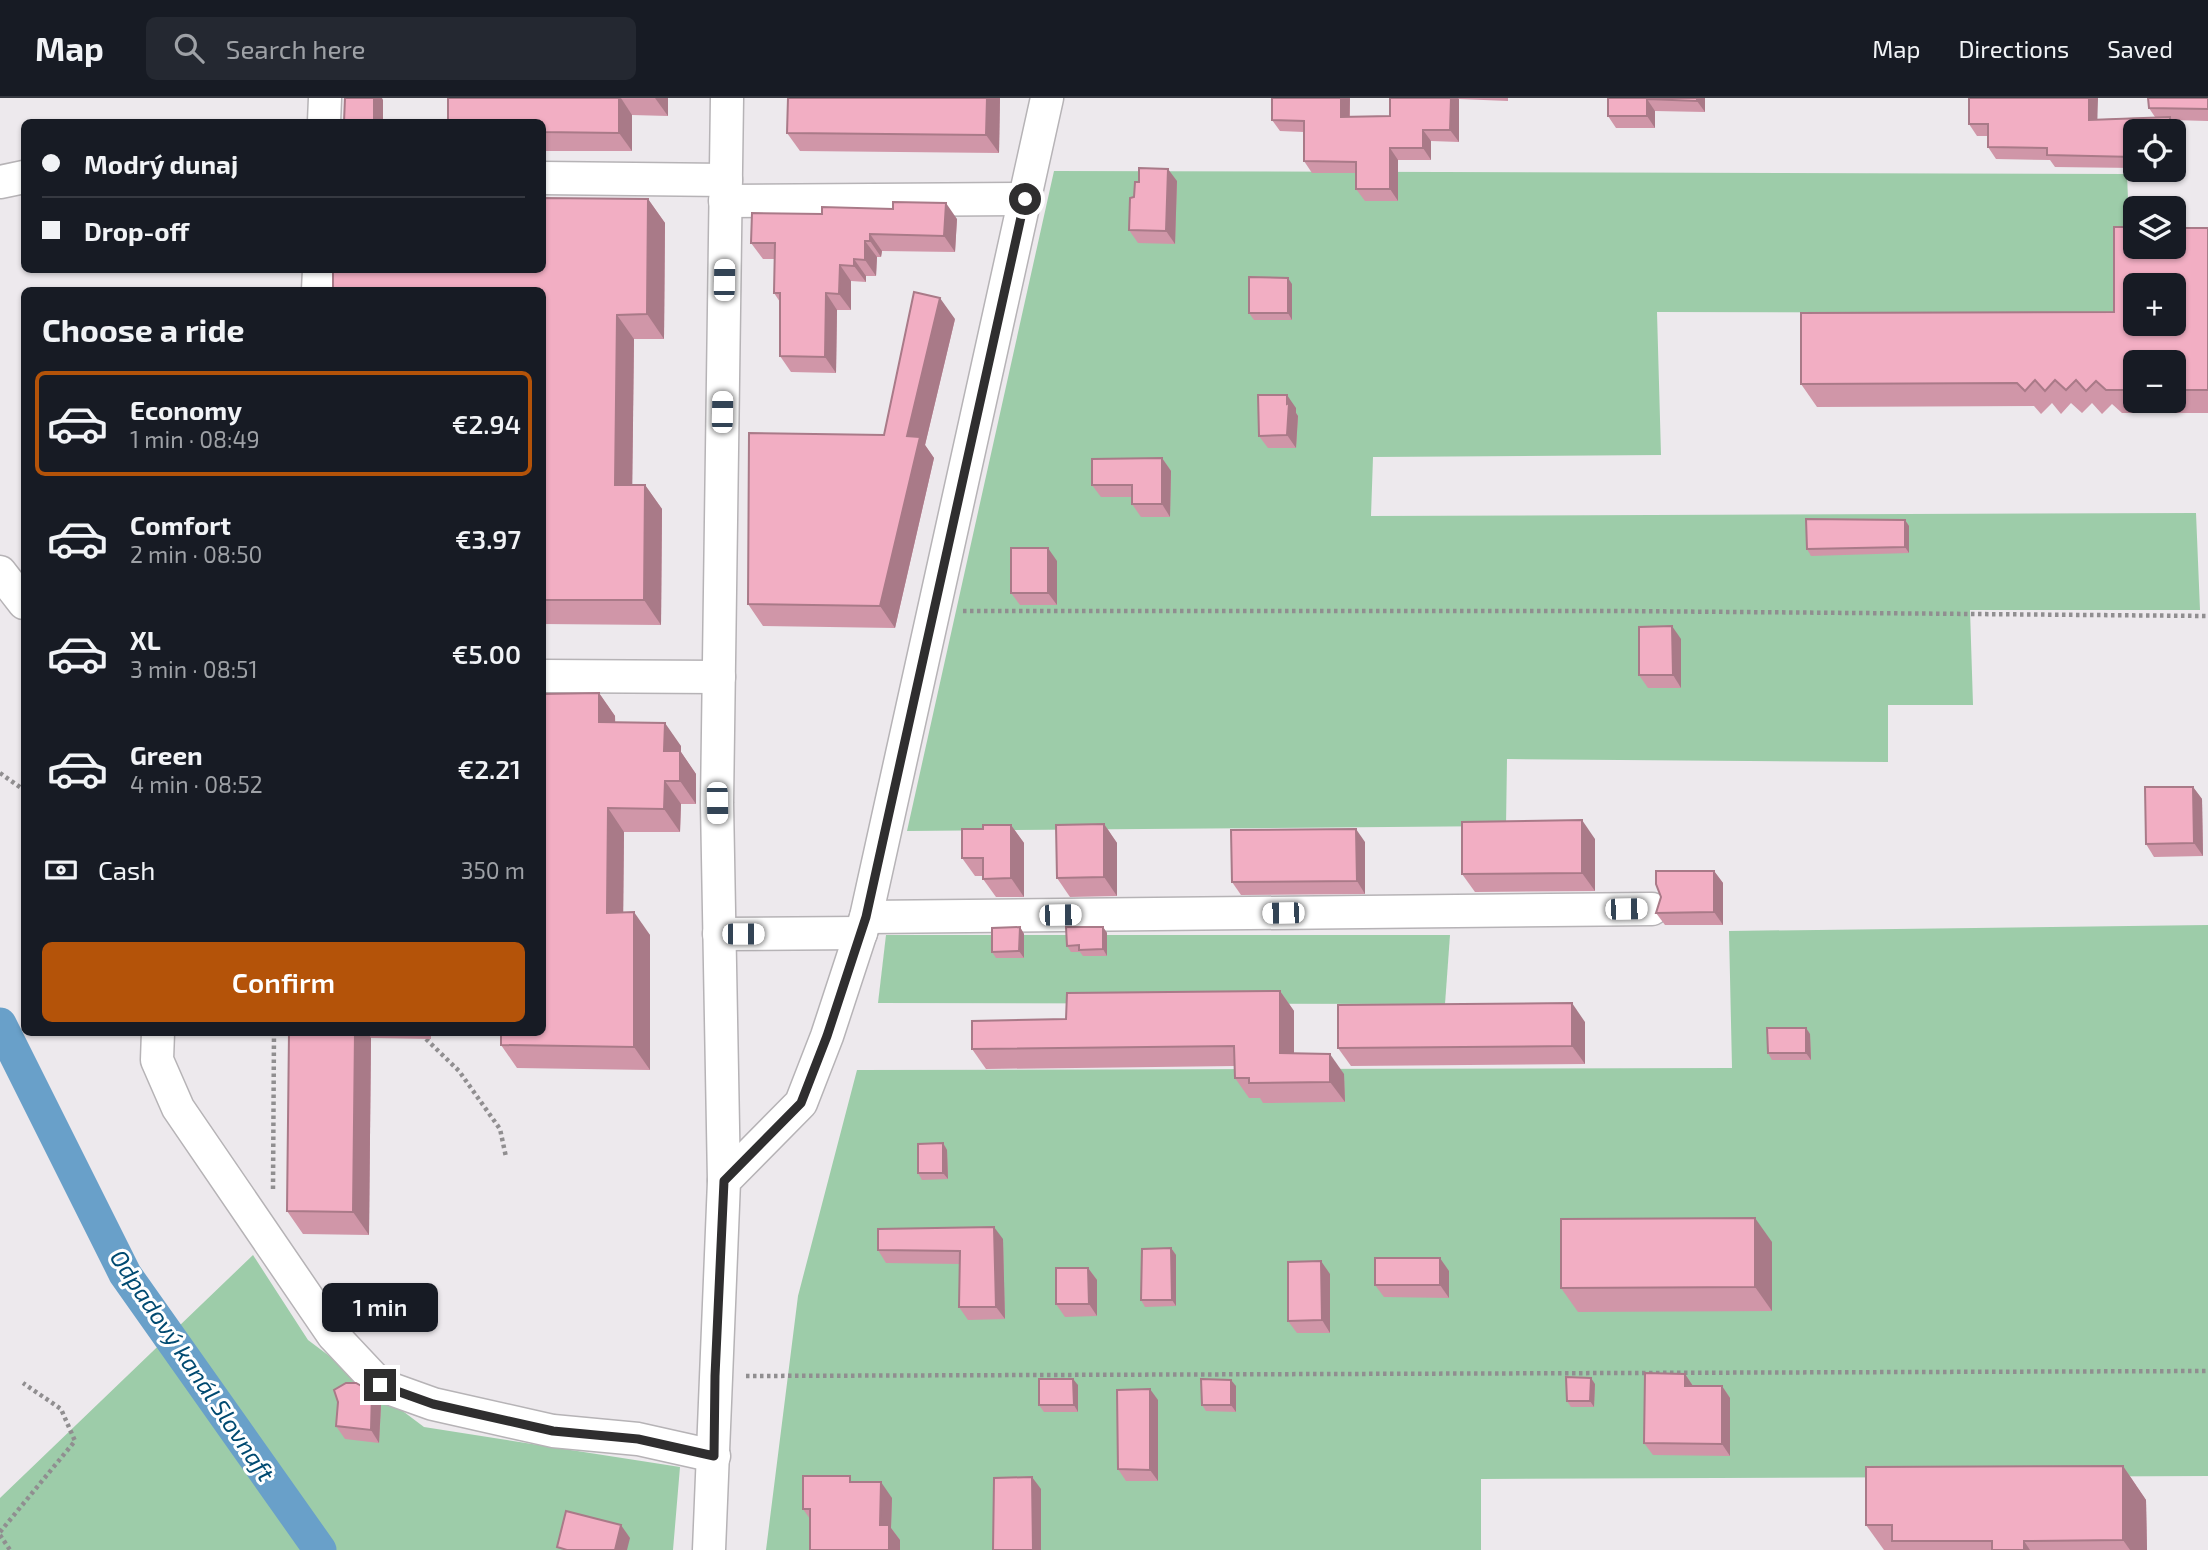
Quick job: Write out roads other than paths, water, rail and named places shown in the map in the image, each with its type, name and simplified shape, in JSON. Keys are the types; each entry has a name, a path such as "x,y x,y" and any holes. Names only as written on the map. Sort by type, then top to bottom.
{"street":[{"path":"324,119 325,98"},
{"path":"709,1550 724,1181 717,803 727,98"},
{"path":"724,1181 801,1103 827,1036 864,925 1047,98"},
{"path":"0,182 21,178"},
{"path":"546,178 725,190 1025,199"},
{"path":"0,572 21,599"},
{"path":"546,676 719,677"},
{"path":"719,934 864,925 1652,909"},
{"path":"158,1036 157,1060 178,1108 333,1335 380,1385 433,1404 553,1431 638,1439 714,1456"}],"waterway":[{"name":"Odpadový kanál Slovnaft","path":"0,1024 125,1274 320,1550"}]}
